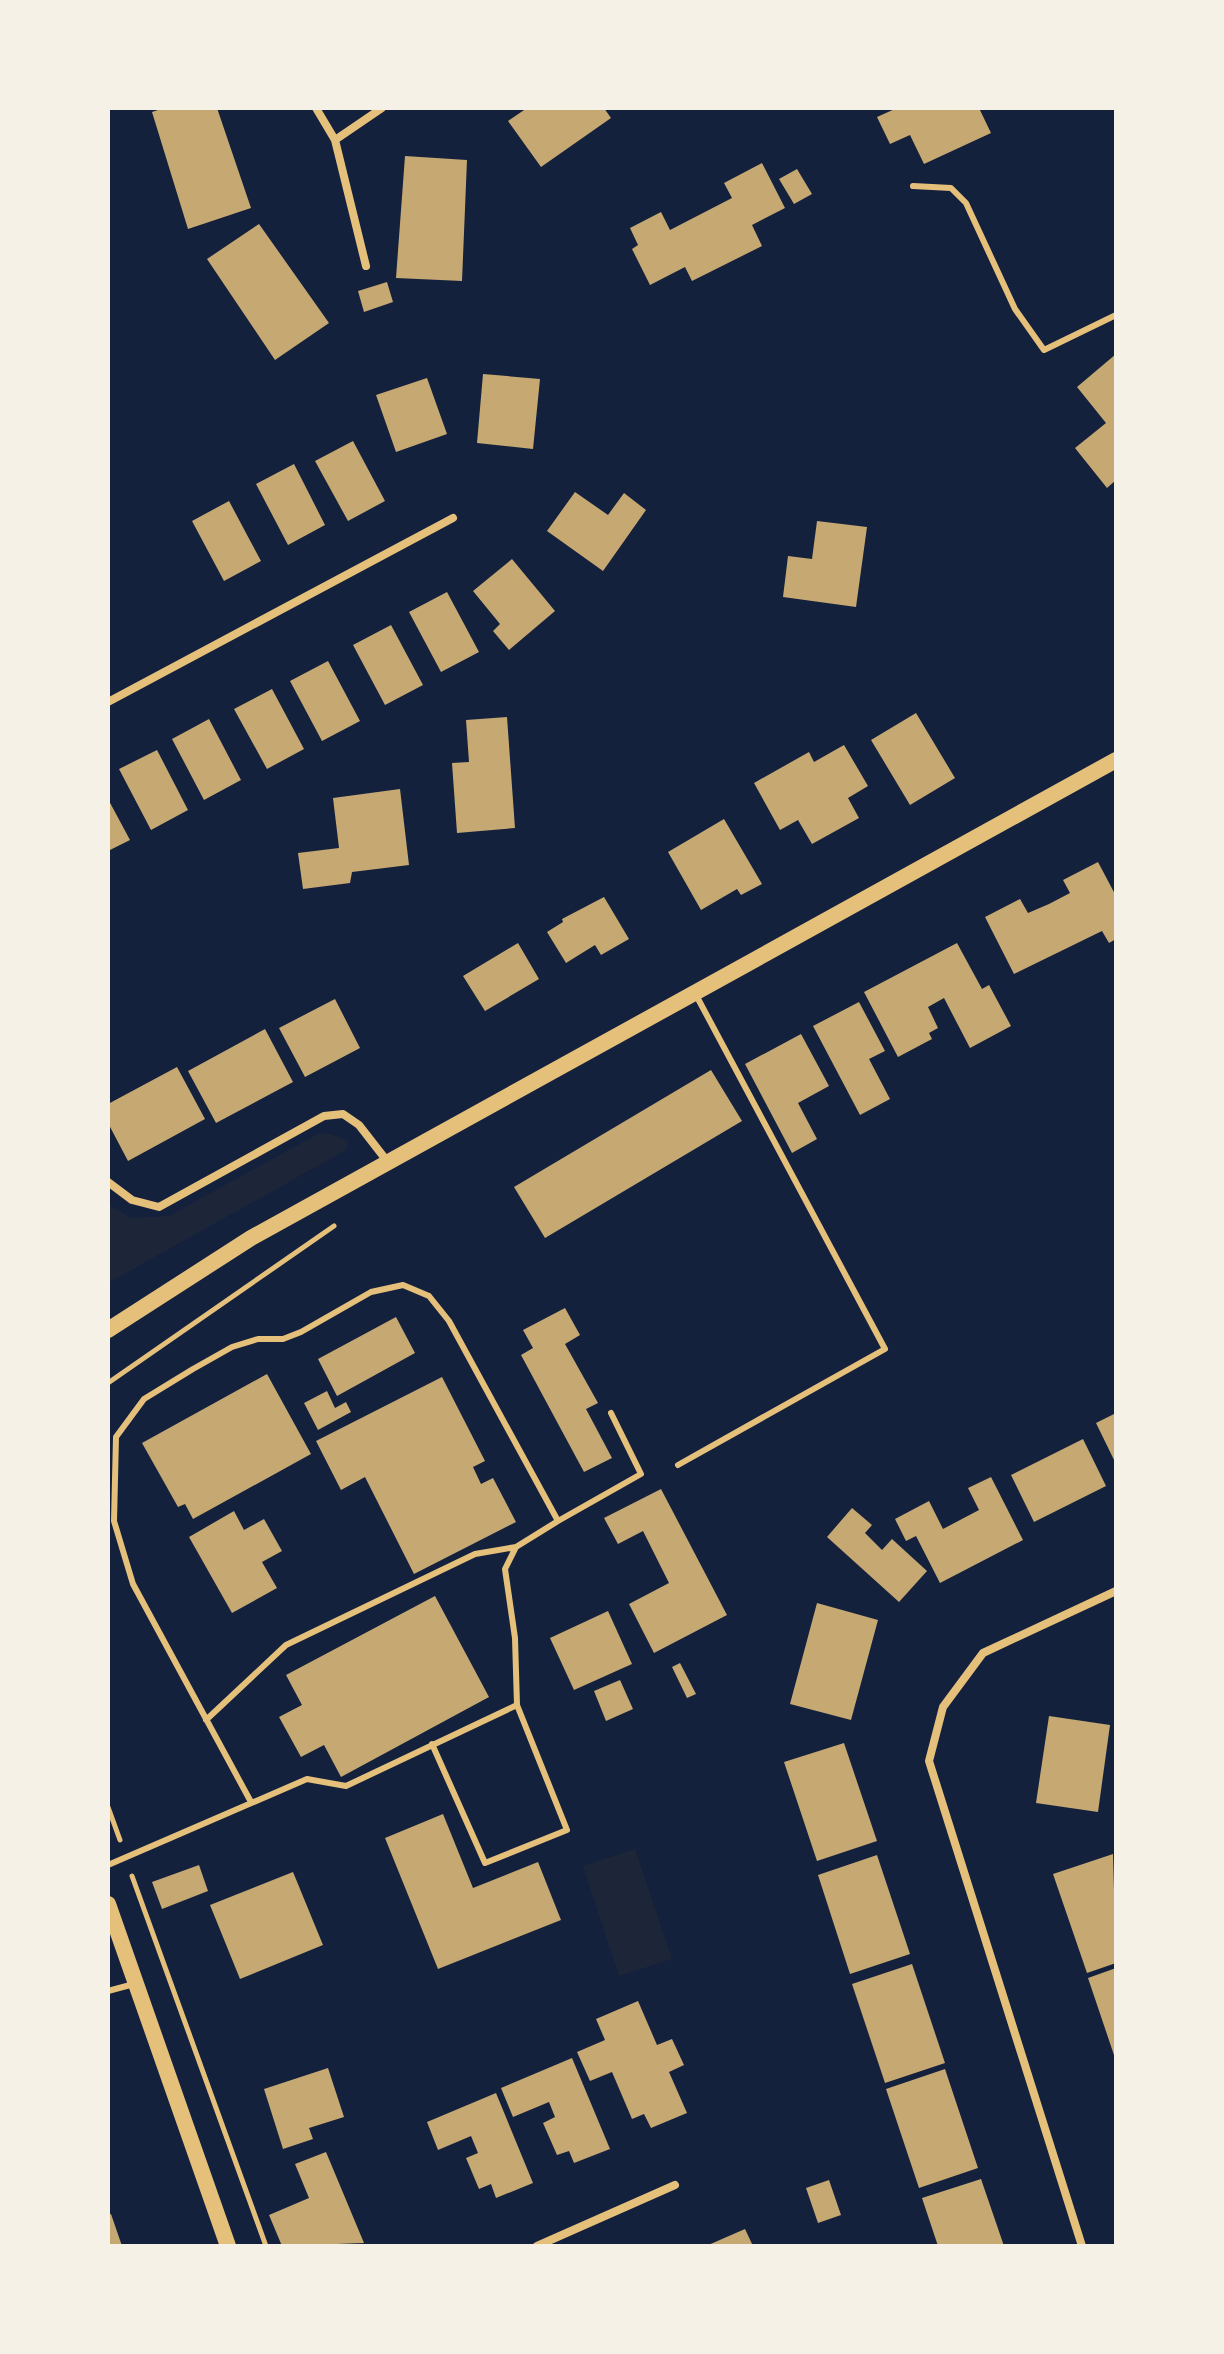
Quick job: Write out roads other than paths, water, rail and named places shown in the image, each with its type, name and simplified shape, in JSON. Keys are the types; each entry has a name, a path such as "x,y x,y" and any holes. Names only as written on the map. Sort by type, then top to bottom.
{"main road":[{"path":"108,1330 251,1238 387,1161 1116,760"},
{"path":"108,1904 228,2246"}],"street":[{"path":"316,108 335,140 366,266"},
{"path":"335,140 382,108"},
{"path":"108,702 453,518"},
{"path":"108,1182 132,1200 159,1207 324,1116 343,1114 359,1125 387,1161"},
{"path":"1082,2246 929,1761 943,1707 983,1653 1116,1591"},
{"path":"537,2246 675,2185"}],"lane":[{"path":"913,186 951,188 966,203 1015,309 1044,350 1116,315"},
{"path":"678,1465 885,1349 694,991"},
{"path":"251,1802 133,1584 114,1521 116,1437 144,1399 232,1347 258,1339 283,1339 371,1292 403,1285 429,1296 449,1321 558,1521"},
{"path":"206,1720 286,1645 475,1554 516,1547 641,1474 611,1413"},
{"path":"432,1744 485,1863 567,1830 517,1705 515,1638 505,1569 516,1547"},
{"path":"108,1865 307,1779 346,1786 517,1705"},
{"path":"108,1991 134,1984"}]}
